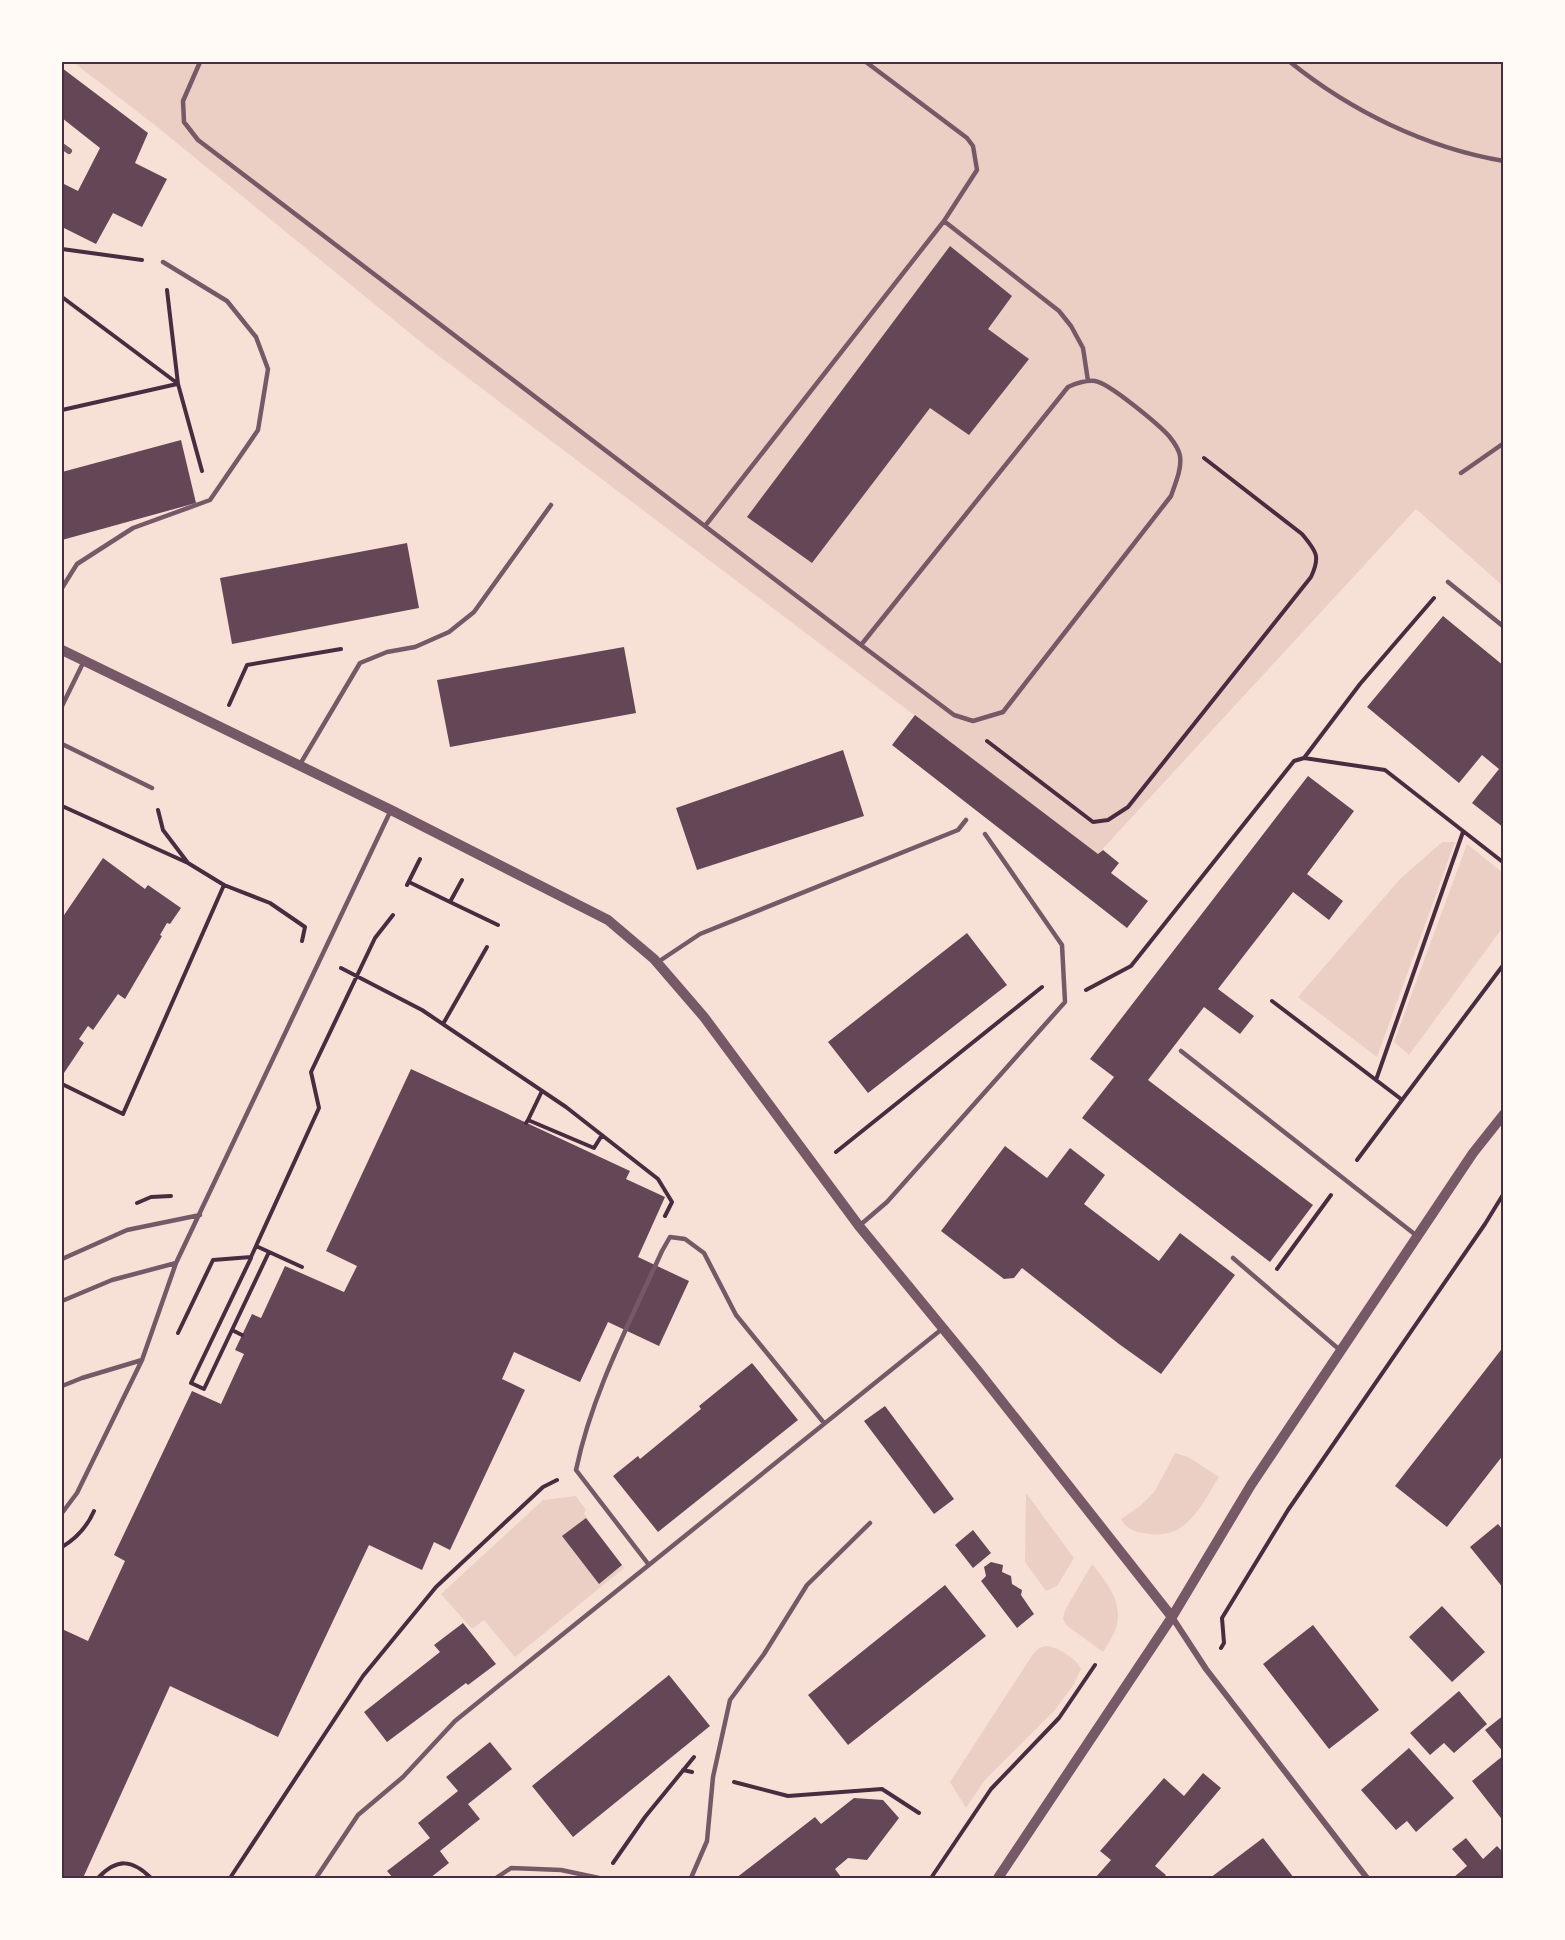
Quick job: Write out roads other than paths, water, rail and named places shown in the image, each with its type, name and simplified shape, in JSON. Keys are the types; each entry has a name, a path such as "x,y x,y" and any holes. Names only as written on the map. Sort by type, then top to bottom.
{"street":[{"path":"62,146 69,151"},
{"path":"62,650 391,810 608,920 658,962 704,1017 859,1226 978,1371 1172,1617 1206,1669 1367,1878"},
{"path":"998,1878 1172,1617 1251,1485 1473,1153 1503,1114"}],"lane":[{"path":"200,62 183,100 184,122 198,140 861,645 954,715 973,722 1003,712 1171,496 1179,473 1180,456 1175,444 1168,435 1111,389 1096,381 1068,387 861,645"},
{"path":"705,526 944,221 977,170 973,146 967,138 866,62"},
{"path":"1290,62 1311,78 1372,116 1432,143 1503,161"},
{"path":"944,221 1059,311 1071,326 1083,348 1088,381"},
{"path":"62,588 77,564 133,528 210,500 258,430 268,369 256,336 227,301 163,262"},
{"path":"1461,473 1503,443"},
{"path":"299,766 360,663 387,652 415,647 441,636 474,612 551,505"},
{"path":"1448,582 1503,627"},
{"path":"62,705 84,661"},
{"path":"62,744 152,788"},
{"path":"62,1514 77,1493 142,1360 176,1263 391,810"},
{"path":"658,962 700,934 958,830 966,820"},
{"path":"859,1226 887,1202 1065,1002 1062,945 985,834"},
{"path":"1181,1051 1417,1236"},
{"path":"62,1259 127,1230 200,1215"},
{"path":"649,1565 576,1470 583,1435 600,1389 670,1237 685,1239 704,1252 736,1315 824,1424"},
{"path":"1233,1258 1341,1352"},
{"path":"62,1301 112,1280 176,1263"},
{"path":"316,1878 358,1815 404,1777 455,1721 942,1329"},
{"path":"62,1386 142,1360"},
{"path":"691,1878 707,1841 713,1777 730,1700 764,1654 807,1585 870,1523"},
{"path":"496,1878 511,1869 561,1870 599,1878"}]}
